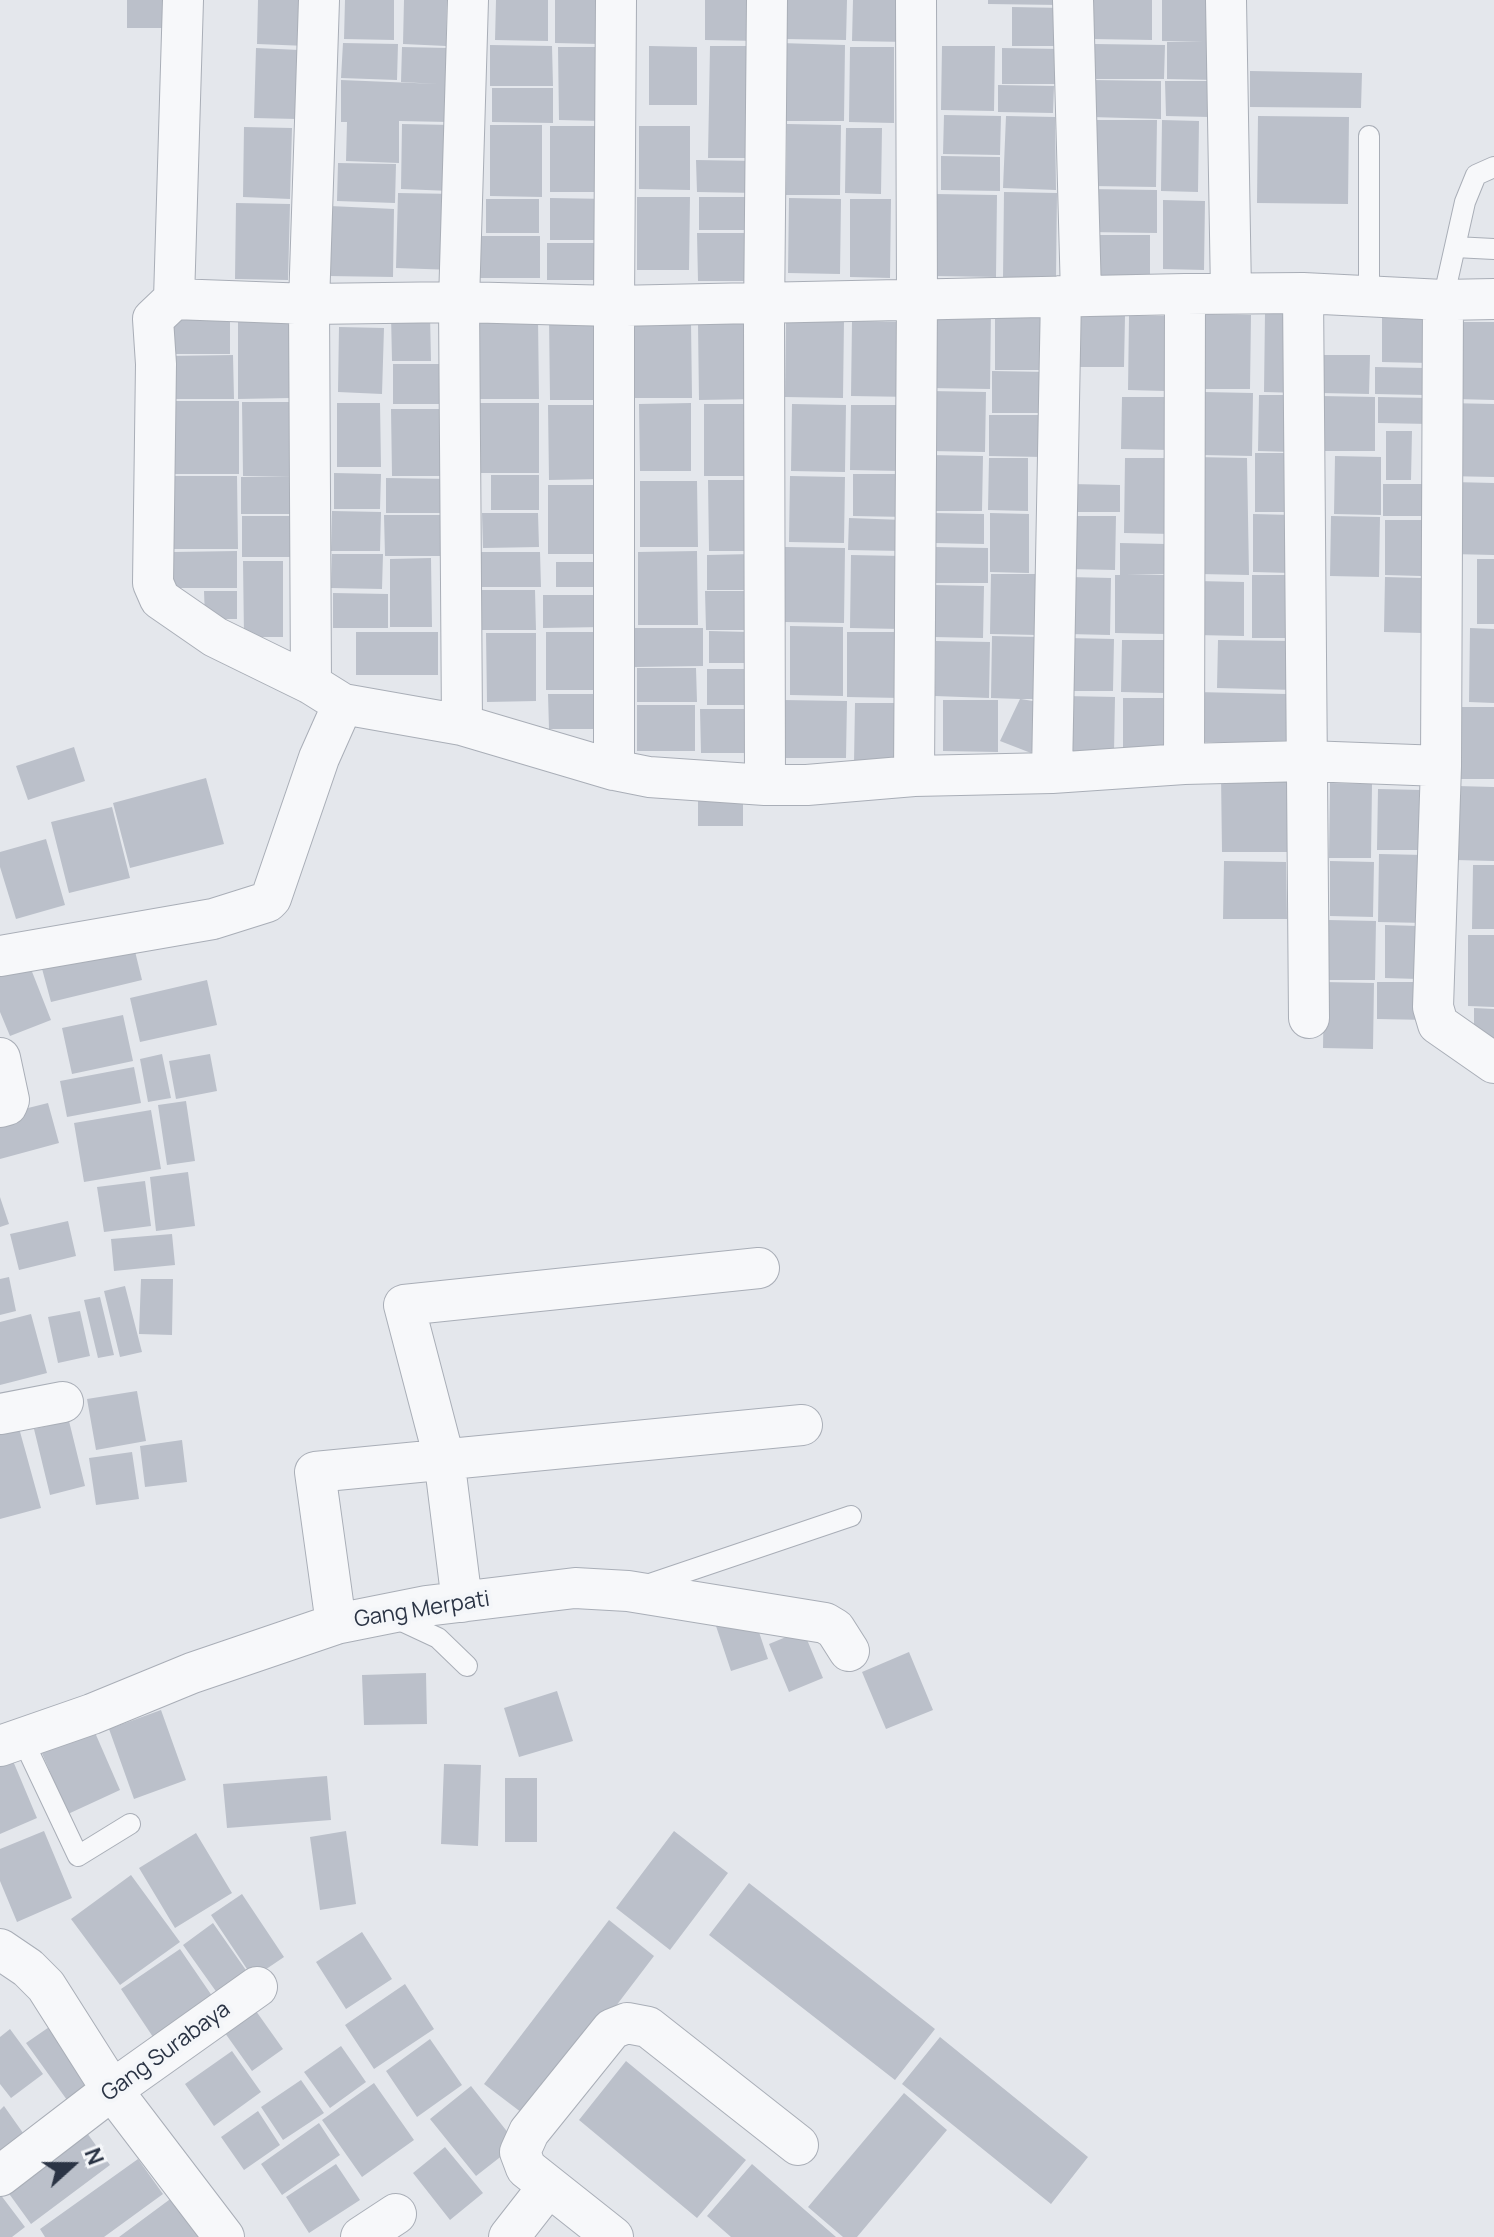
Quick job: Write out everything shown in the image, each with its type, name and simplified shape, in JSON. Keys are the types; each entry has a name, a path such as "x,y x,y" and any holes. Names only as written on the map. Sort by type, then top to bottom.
{"street":[{"path":"183,0 174,299 153,319 156,364 153,583 160,599 192,623 327,694 462,725 614,770 649,777 807,785 914,776 1052,773 1184,764 1307,761 1441,766"},
{"path":"0,956 213,919 267,902 271,898 319,758 327,694 309,304 319,0"},
{"path":"462,725 459,302 468,0"},
{"path":"614,770 616,0"},
{"path":"765,785 767,0"},
{"path":"914,776 916,0"},
{"path":"1052,773 1071,296 1073,0"},
{"path":"1226,0 1231,293"},
{"path":"174,299 309,304 459,302 614,306 1231,293 1494,299"},
{"path":"1303,293 1309,1018"},
{"path":"1184,764 1185,294"},
{"path":"1443,300 1441,766 1433,1007 1438,1024 1494,1063"},
{"path":"0,1058 4,1105"},
{"path":"462,1602 444,1458 404,1305 759,1268"},
{"path":"0,1414 63,1402"},
{"path":"336,1624 315,1472 802,1425"},
{"name":"Gang Merpati","path":"11,1742 92,1714 192,1673 336,1624 385,1613 575,1588 628,1591 825,1623 835,1629 849,1651"},
{"path":"0,1949 28,1968 46,1986 112,2090 224,2237"},
{"name":"Gang Surabaya","path":"0,2176 112,2090 257,1987"},
{"path":"613,2237 526,2168 520,2152 529,2132 612,2029 627,2023 648,2027 798,2145"},
{"path":"509,2237 548,2187"},
{"path":"361,2237 396,2214"}],"lane":[{"path":"1369,136 1369,295"},
{"path":"1443,300 1465,202 1476,175 1494,167"},
{"path":"1455,247 1494,249"},
{"path":"628,1591 851,1516"},
{"path":"385,1613 438,1638 467,1666"},
{"path":"11,1742 78,1856 130,1824"}],"building":[{"path":"127,0 172,0 172,28 127,28"},
{"path":"258,0 309,0 307,46 257,44"},
{"path":"345,0 394,0 394,40 344,39"},
{"path":"404,0 447,0 446,46 403,44"},
{"path":"496,0 548,0 548,41 495,40"},
{"path":"555,0 600,0 599,44 555,43"},
{"path":"705,0 760,0 760,41 705,40"},
{"path":"786,0 847,0 846,40 785,39"},
{"path":"853,0 908,0 907,42 852,41"},
{"path":"988,0 1059,0 1059,5 988,4"},
{"path":"1092,0 1152,0 1152,40 1092,39"},
{"path":"1162,0 1213,0 1215,80 1167,79 1167,42 1203,42 1162,41"},
{"path":"1012,7 1064,8 1063,46 1012,46"},
{"path":"343,43 398,44 397,80 341,78"},
{"path":"781,43 845,45 844,121 781,121"},
{"path":"1095,44 1165,45 1164,79 1094,79"},
{"path":"490,45 552,46 553,86 490,86"},
{"path":"649,46 697,47 697,105 649,105"},
{"path":"710,46 761,46 757,158 708,158"},
{"path":"942,46 995,46 994,111 941,110"},
{"path":"402,47 449,48 448,122 399,121 399,163 346,161 347,122 341,122 341,80 438,84 401,82"},
{"path":"558,47 602,47 602,121 559,120"},
{"path":"850,47 894,47 894,123 849,122"},
{"path":"256,48 299,50 297,119 254,118"},
{"path":"1002,48 1061,49 1061,84 1002,84"},
{"path":"1250,71 1362,73 1361,108 1250,107"},
{"path":"1092,80 1161,81 1161,119 1091,117"},
{"path":"1165,81 1209,81 1209,117 1166,116"},
{"path":"998,85 1054,86 1053,113 998,112"},
{"path":"492,88 553,88 553,123 492,122"},
{"path":"944,115 1001,116 1000,155 943,154"},
{"path":"1006,116 1055,117 1056,190 1003,188"},
{"path":"1258,116 1349,117 1348,204 1257,203"},
{"path":"1093,120 1157,120 1156,187 1092,186"},
{"path":"1162,120 1199,121 1198,192 1161,191"},
{"path":"402,124 452,125 451,191 401,189"},
{"path":"787,124 841,125 840,195 786,195"},
{"path":"490,125 542,125 542,197 490,196"},
{"path":"550,126 603,126 603,192 550,192"},
{"path":"639,126 690,126 690,190 639,189"},
{"path":"244,127 292,128 290,199 243,197"},
{"path":"846,128 882,128 881,194 845,193"},
{"path":"941,156 1000,157 1000,191 941,190"},
{"path":"696,160 758,161 758,193 697,192"},
{"path":"338,163 396,164 395,203 337,201"},
{"path":"1088,189 1157,190 1157,233 1088,232"},
{"path":"1004,192 1057,193 1056,278 1003,278"},
{"path":"398,193 456,194 454,270 396,268"},
{"path":"935,194 997,195 996,277 933,276"},
{"path":"637,197 690,197 689,270 637,270"},
{"path":"699,197 756,197 756,230 699,230"},
{"path":"550,198 609,199 609,240 550,240"},
{"path":"789,198 841,199 840,274 788,273"},
{"path":"486,199 539,199 539,233 486,233"},
{"path":"850,199 891,199 890,278 850,277"},
{"path":"1163,200 1205,201 1204,270 1163,269"},
{"path":"236,203 290,204 288,280 235,279"},
{"path":"330,206 394,209 393,277 328,276"},
{"path":"697,233 753,233 754,281 698,281"},
{"path":"1097,235 1150,235 1150,278 1096,277"},
{"path":"479,236 540,236 540,278 479,278"},
{"path":"547,243 609,243 609,280 547,280"},
{"path":"1382,308 1430,309 1430,363 1382,362"},
{"path":"995,309 1044,309 1043,370 995,370"},
{"path":"929,310 991,311 990,389 928,388"},
{"path":"167,312 230,312 230,354 168,354"},
{"path":"1265,312 1302,313 1301,393 1264,392"},
{"path":"290,314 291,398 238,399 238,315"},
{"path":"1203,314 1251,315 1250,389 1203,389"},
{"path":"391,315 430,315 431,361 392,361"},
{"path":"1072,316 1125,316 1124,367 1071,367"},
{"path":"1129,316 1166,316 1166,391 1128,390"},
{"path":"549,317 602,317 603,400 550,400"},
{"path":"478,318 538,318 539,399 479,399"},
{"path":"786,320 844,320 843,398 785,397"},
{"path":"852,321 913,322 912,397 851,396"},
{"path":"631,322 691,322 692,398 632,398"},
{"path":"1457,322 1494,322 1494,400 1456,399"},
{"path":"698,324 758,324 759,399 699,400"},
{"path":"339,327 384,328 382,394 338,392"},
{"path":"233,355 234,399 168,399 168,356"},
{"path":"1321,355 1370,355 1369,394 1321,393"},
{"path":"393,364 451,364 452,404 393,404"},
{"path":"1375,367 1425,368 1425,395 1375,394"},
{"path":"992,371 1048,372 1047,413 992,413"},
{"path":"930,391 986,392 985,452 930,451"},
{"path":"1202,392 1253,393 1252,456 1202,455"},
{"path":"1259,395 1294,395 1293,452 1258,451"},
{"path":"1322,396 1375,397 1375,451 1321,451"},
{"path":"1122,397 1170,397 1169,450 1121,449"},
{"path":"1378,397 1430,398 1429,424 1378,423"},
{"path":"174,401 239,401 239,474 174,474"},
{"path":"242,402 294,402 302,514 241,514 241,477 292,477 243,476"},
{"path":"337,403 380,403 381,467 337,467"},
{"path":"480,403 539,403 539,473 481,473"},
{"path":"691,403 691,471 640,471 639,404"},
{"path":"1447,403 1494,404 1494,477 1446,476"},
{"path":"704,404 756,404 757,476 704,476"},
{"path":"792,404 846,405 845,472 791,471"},
{"path":"548,405 601,405 601,479 549,480"},
{"path":"851,405 902,405 901,471 850,470"},
{"path":"391,409 444,409 444,476 392,476"},
{"path":"989,415 1042,415 1042,457 989,456"},
{"path":"1386,431 1412,431 1411,480 1386,480"},
{"path":"1255,453 1295,453 1295,512 1255,512"},
{"path":"929,455 983,456 982,511 928,511"},
{"path":"1335,456 1381,457 1381,515 1334,514"},
{"path":"1195,457 1247,458 1249,575 1200,574"},
{"path":"989,458 1028,458 1028,511 988,510"},
{"path":"1125,458 1173,458 1172,534 1124,533"},
{"path":"334,473 381,474 380,509 334,509"},
{"path":"853,474 906,474 906,517 853,516"},
{"path":"491,475 539,475 539,510 491,510"},
{"path":"170,476 237,476 238,549 171,549"},
{"path":"790,476 845,477 844,543 789,542"},
{"path":"386,478 453,479 454,513 386,513"},
{"path":"708,480 754,480 755,551 709,551"},
{"path":"640,481 697,481 698,547 640,547"},
{"path":"1453,482 1494,483 1494,555 1452,554"},
{"path":"1071,484 1120,485 1120,512 1071,512"},
{"path":"1383,484 1429,484 1429,516 1383,516"},
{"path":"548,485 600,485 601,554 548,554"},
{"path":"332,511 381,512 380,551 331,551"},
{"path":"482,513 538,513 539,547 483,548"},
{"path":"934,513 984,514 984,544 934,543"},
{"path":"990,513 1029,514 1029,573 990,572"},
{"path":"1253,514 1292,515 1291,573 1253,572"},
{"path":"384,515 446,515 447,556 385,556"},
{"path":"242,516 295,516 295,557 242,557"},
{"path":"1068,516 1116,516 1115,570 1067,569"},
{"path":"1331,516 1380,517 1379,577 1330,576"},
{"path":"849,518 903,520 903,551 848,550"},
{"path":"1385,520 1422,520 1421,576 1385,575"},
{"path":"1120,543 1166,544 1166,574 1127,575 1167,575 1166,634 1115,633 1115,575 1120,575"},
{"path":"785,547 845,548 844,623 784,622"},
{"path":"934,547 988,548 988,583 934,583"},
{"path":"237,551 237,588 173,588 173,552"},
{"path":"697,551 698,625 638,625 638,552"},
{"path":"479,552 540,552 541,587 479,587"},
{"path":"332,554 383,554 382,589 331,588"},
{"path":"753,554 754,590 707,590 707,555"},
{"path":"851,555 902,556 901,629 850,628"},
{"path":"431,558 432,627 390,627 390,559"},
{"path":"1477,559 1494,559 1494,624 1477,624"},
{"path":"243,561 283,561 283,637 244,637"},
{"path":"556,562 598,562 599,587 556,587"},
{"path":"991,574 1038,574 1037,635 990,634"},
{"path":"1252,575 1290,575 1289,638 1252,638"},
{"path":"1069,577 1111,578 1110,635 1068,634"},
{"path":"1385,577 1423,578 1423,633 1384,632"},
{"path":"1197,581 1244,582 1244,636 1196,635"},
{"path":"933,585 984,586 983,638 933,637"},
{"path":"481,590 535,590 536,630 481,630"},
{"path":"204,591 237,591 237,619 205,619"},
{"path":"705,591 752,591 752,630 706,630"},
{"path":"333,593 388,594 388,628 333,628"},
{"path":"543,595 603,595 603,627 543,628"},
{"path":"790,626 843,627 843,696 790,695"},
{"path":"635,628 703,628 703,666 635,667"},
{"path":"1470,628 1494,629 1494,703 1469,702"},
{"path":"709,631 749,632 749,663 709,663"},
{"path":"356,632 438,632 438,675 356,675"},
{"path":"546,632 601,632 601,690 546,690"},
{"path":"847,632 902,632 901,698 847,697"},
{"path":"486,633 536,633 536,701 487,702"},
{"path":"992,636 1040,637 1039,699 1021,699 1050,704 1031,753 1000,741 1020,699 991,698"},
{"path":"1067,638 1114,639 1113,691 1066,691"},
{"path":"1122,640 1166,640 1165,693 1121,692"},
{"path":"1218,640 1294,641 1294,690 1217,688"},
{"path":"936,641 990,642 989,698 935,696"},
{"path":"637,668 696,668 697,702 637,702"},
{"path":"707,669 758,669 759,705 707,705"},
{"path":"1196,692 1286,694 1286,743 1196,742"},
{"path":"548,694 600,694 600,729 549,729"},
{"path":"1065,696 1115,697 1114,753 1065,752"},
{"path":"1123,698 1163,698 1163,754 1123,754"},
{"path":"783,700 847,701 846,758 783,758"},
{"path":"943,700 998,700 998,752 943,751"},
{"path":"855,703 905,703 905,764 854,763"},
{"path":"637,705 695,705 695,751 637,751"},
{"path":"1455,707 1494,707 1494,779 1454,779"},
{"path":"700,709 749,709 749,753 701,753"},
{"path":"74,747 85,781 28,800 16,766"},
{"path":"1221,775 1291,775 1292,852 1222,852"},
{"path":"206,778 224,844 130,868 113,803"},
{"path":"1330,783 1372,784 1371,858 1329,858"},
{"path":"1457,786 1494,787 1494,861 1456,860"},
{"path":"1378,789 1422,790 1422,850 1377,850"},
{"path":"698,792 743,792 743,826 698,826"},
{"path":"112,807 130,878 69,893 51,822"},
{"path":"46,839 65,905 16,919 0,867 0,852"},
{"path":"1379,854 1424,855 1424,923 1378,922"},
{"path":"1224,861 1286,862 1287,919 1223,919"},
{"path":"1330,861 1374,862 1373,917 1330,916"},
{"path":"1473,865 1494,865 1494,929 1472,929"},
{"path":"1328,920 1376,921 1375,980 1328,980"},
{"path":"1385,925 1418,926 1418,979 1385,978"},
{"path":"1468,935 1494,935 1494,1007 1468,1006"},
{"path":"133,943 142,980 51,1002 41,965"},
{"path":"29,964 51,1020 10,1036 0,1012 0,976"},
{"path":"207,980 217,1025 140,1042 130,998"},
{"path":"1324,982 1374,983 1373,1049 1323,1048"},
{"path":"1377,982 1429,982 1429,1020 1377,1019"},
{"path":"1474,1008 1494,1009 1494,1046 1474,1046"},
{"path":"123,1015 133,1061 72,1074 62,1028"},
{"path":"162,1054 171,1098 148,1102 140,1059"},
{"path":"210,1054 217,1091 176,1099 169,1061"},
{"path":"134,1067 141,1103 67,1117 60,1081"},
{"path":"186,1101 195,1161 167,1165 158,1105"},
{"path":"48,1103 59,1143 0,1159 0,1115"},
{"path":"151,1110 161,1169 84,1182 74,1123"},
{"path":"188,1172 195,1226 156,1231 150,1177"},
{"path":"145,1181 151,1226 104,1232 97,1187"},
{"path":"0,1197 9,1224 0,1227"},
{"path":"68,1221 76,1256 19,1270 10,1234"},
{"path":"172,1234 175,1265 114,1271 111,1239"},
{"path":"9,1277 16,1311 0,1315 0,1279"},
{"path":"141,1279 173,1279 172,1335 139,1334"},
{"path":"125,1286 142,1352 120,1357 104,1291"},
{"path":"100,1297 114,1355 98,1358 84,1300"},
{"path":"80,1311 90,1356 58,1363 48,1317"},
{"path":"31,1314 47,1373 0,1385 0,1322"},
{"path":"137,1391 146,1441 96,1450 87,1399"},
{"path":"69,1421 85,1486 50,1495 34,1429"},
{"path":"19,1428 41,1508 0,1519 0,1432"},
{"path":"182,1440 187,1482 145,1487 140,1446"},
{"path":"132,1452 139,1499 96,1505 89,1458"},
{"path":"752,1611 768,1659 731,1671 715,1623"},
{"path":"803,1630 823,1678 789,1692 769,1644"},
{"path":"909,1652 933,1710 886,1729 862,1672"},
{"path":"426,1673 427,1724 364,1725 362,1675"},
{"path":"557,1691 573,1741 519,1757 504,1708"},
{"path":"161,1710 186,1780 134,1799 109,1729"},
{"path":"93,1728 120,1790 68,1814 41,1751"},
{"path":"8,1749 37,1818 0,1834 0,1752"},
{"path":"444,1764 481,1765 478,1846 441,1844"},
{"path":"327,1776 331,1820 227,1828 223,1784"},
{"path":"505,1778 537,1778 537,1842 505,1842"},
{"path":"44,1831 72,1898 17,1922 0,1881 0,1849"},
{"path":"346,1831 356,1904 320,1910 310,1837"},
{"path":"674,1831 728,1873 670,1950 616,1908"},
{"path":"196,1833 232,1893 175,1928 139,1868"},
{"path":"131,1875 180,1942 120,1985 71,1919"},
{"path":"749,1883 935,2029 895,2080 709,1935"},
{"path":"242,1894 284,1957 253,1978 211,1915"},
{"path":"609,1920 654,1956 530,2119 484,2084"},
{"path":"213,1923 250,1976 220,1997 183,1945"},
{"path":"362,1932 392,1979 346,2009 316,1962"},
{"path":"180,1949 221,2009 161,2049 121,1989"},
{"path":"405,1984 434,2029 374,2069 345,2025"},
{"path":"251,2004 283,2049 252,2071 220,2026"},
{"path":"55,2023 95,2080 67,2100 26,2043"},
{"path":"10,2029 43,2074 11,2098 0,2084 0,2037"},
{"path":"940,2037 1088,2157 1051,2204 902,2084"},
{"path":"430,2039 462,2085 417,2117 386,2071"},
{"path":"341,2046 366,2082 330,2108 304,2072"},
{"path":"232,2051 261,2092 214,2126 185,2084"},
{"path":"626,2061 746,2160 697,2218 579,2120"},
{"path":"301,2080 324,2113 283,2140 261,2107"},
{"path":"374,2083 414,2140 362,2177 322,2120"},
{"path":"471,2086 517,2144 476,2176 430,2119"},
{"path":"904,2093 947,2130 857,2237 843,2237 808,2207"},
{"path":"4,2106 28,2140 0,2160 0,2110"},
{"path":"258,2111 280,2145 244,2170 221,2137"},
{"path":"319,2123 340,2155 282,2195 261,2164"},
{"path":"82,2126 110,2165 31,2224 2,2184"},
{"path":"445,2147 483,2193 450,2220 413,2173"},
{"path":"138,2159 163,2194 104,2237 45,2237 40,2229"},
{"path":"336,2164 360,2200 309,2233 286,2197"},
{"path":"752,2164 836,2237 731,2237 707,2216"},
{"path":"0,2194 25,2227 12,2237 0,2237"},
{"path":"173,2197 203,2237 119,2237"}]}
